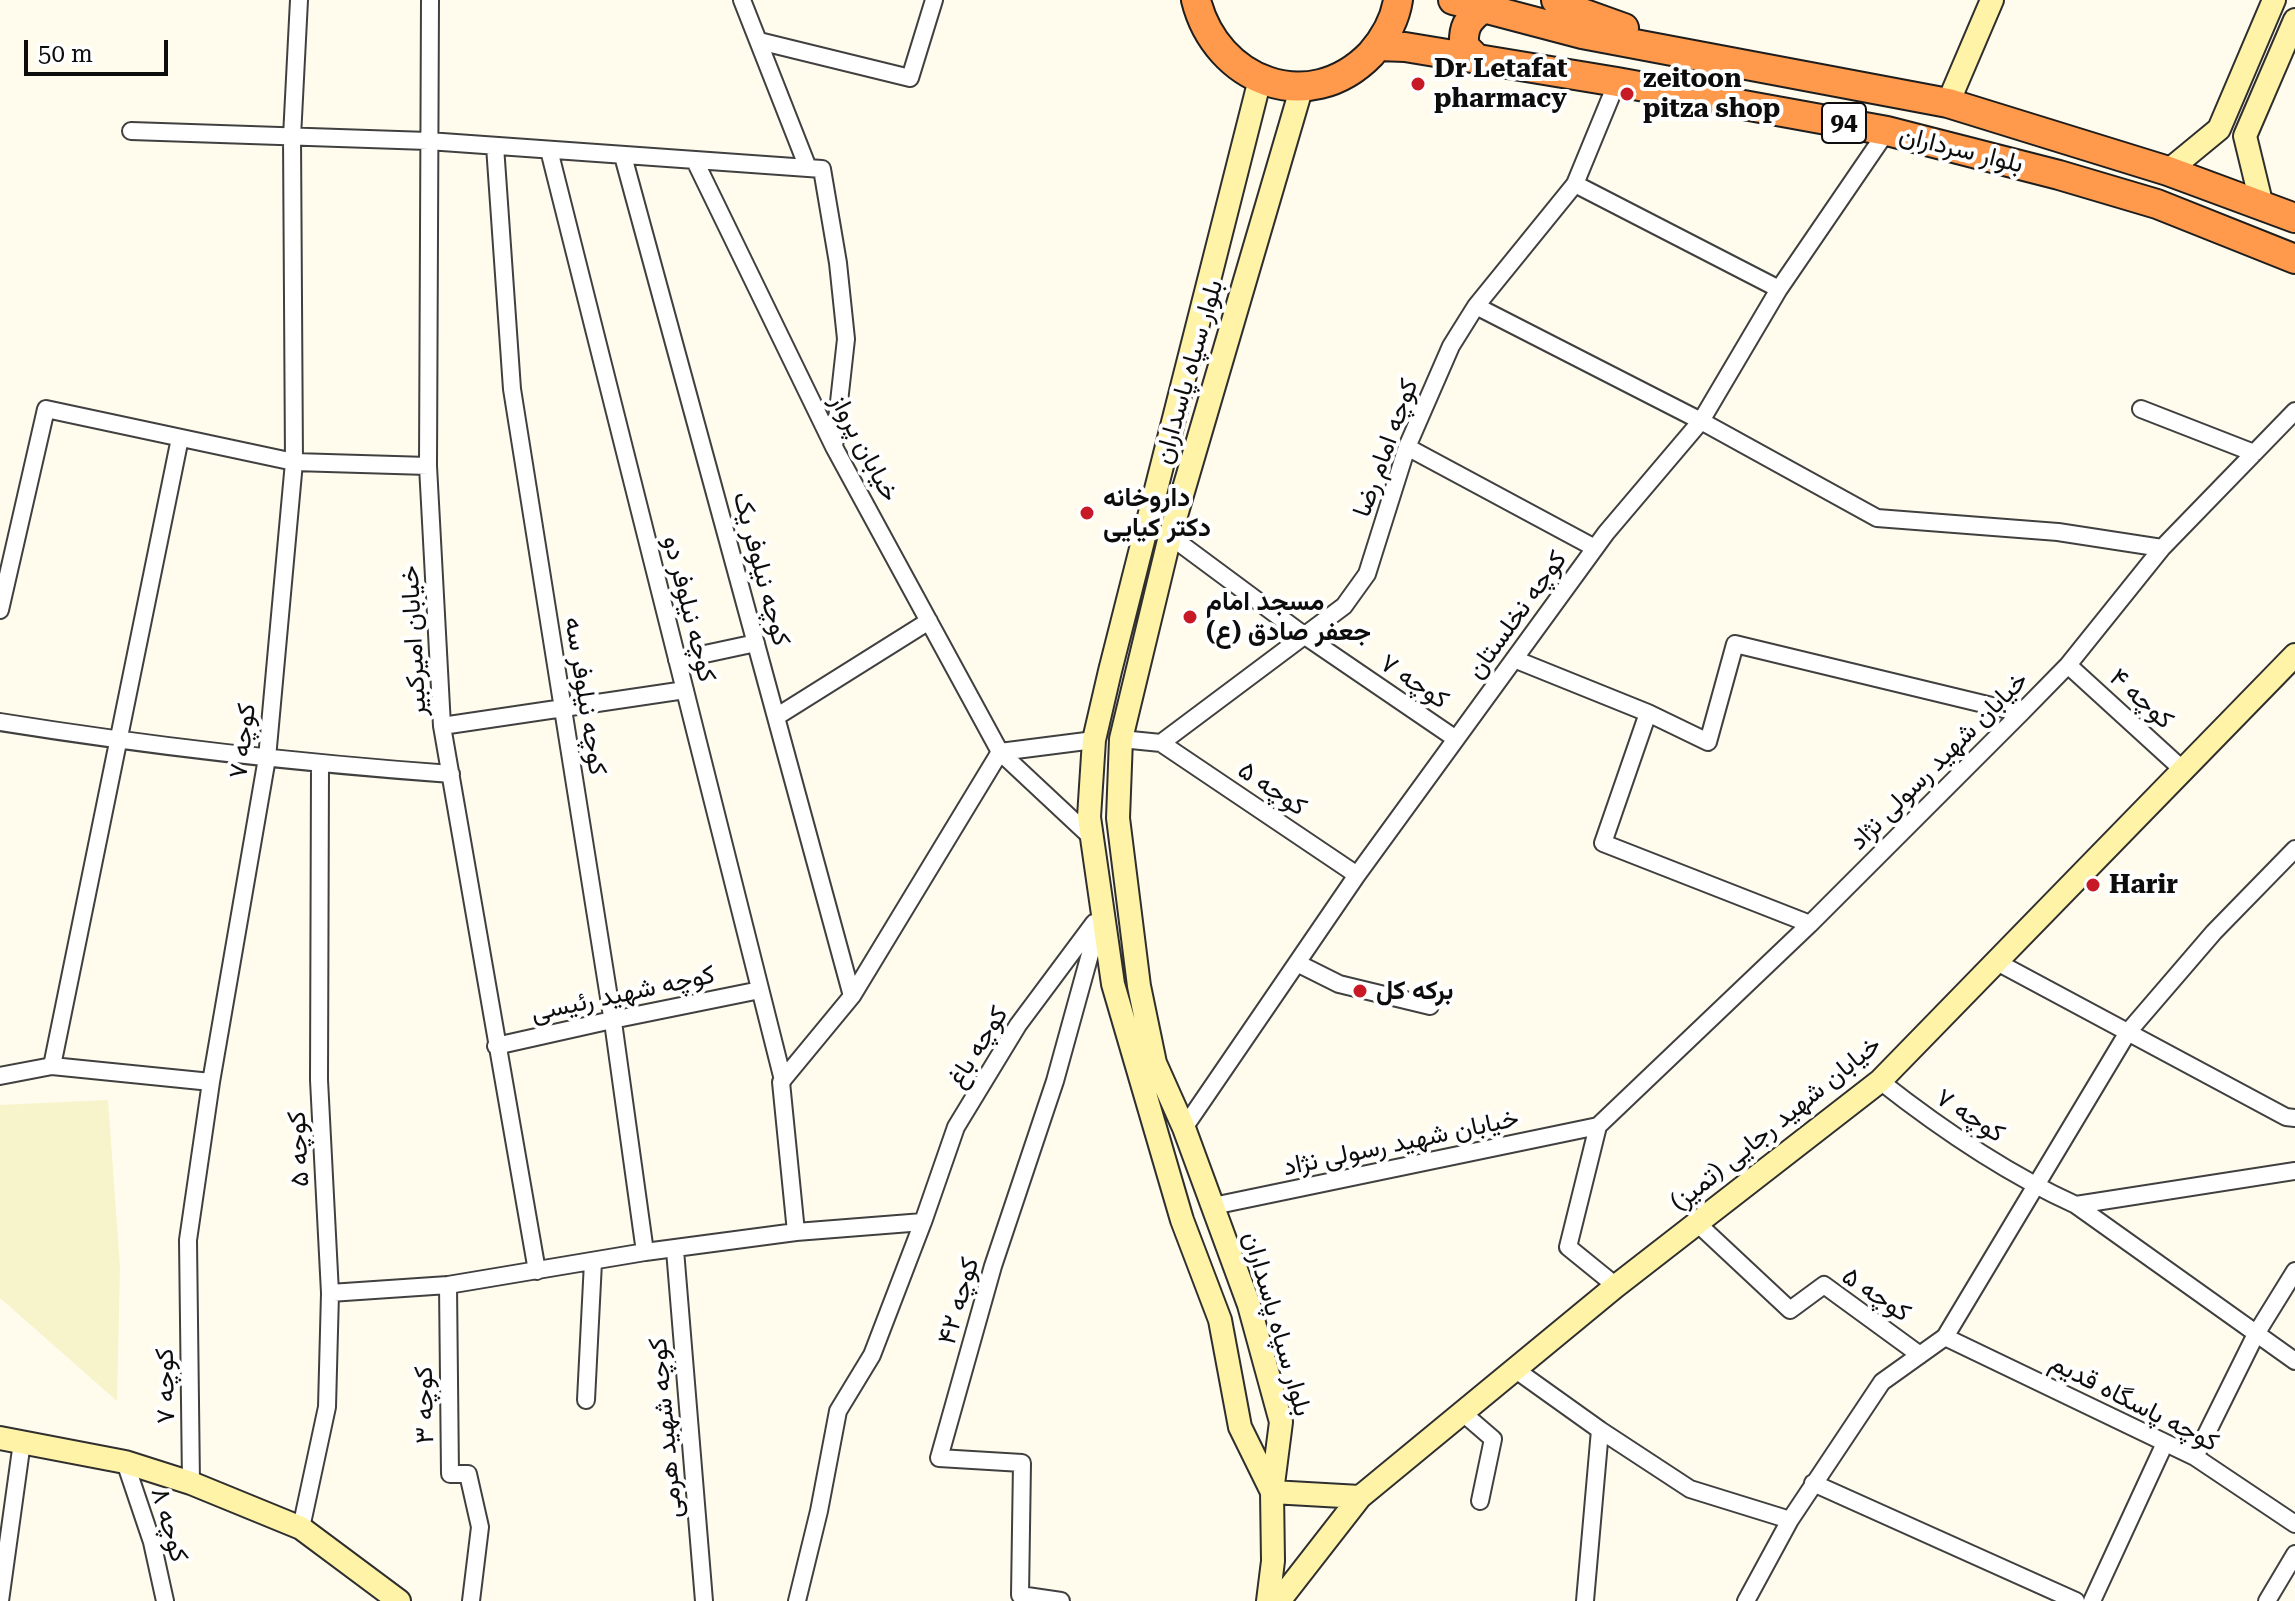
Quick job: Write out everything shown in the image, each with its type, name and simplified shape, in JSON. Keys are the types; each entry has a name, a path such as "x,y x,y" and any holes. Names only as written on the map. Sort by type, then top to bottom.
{"highway":[{"path":"1196,0 1209,37 1223,55 1240,69 1273,83 1302,86 1324,82 1363,62 1390,27 1398,0"},
{"name":"بلوار سرداران","path":"1453,0 1582,34 1948,103 2168,171 2295,218"},
{"path":"1556,0 1571,9 1700,55"},
{"path":"1477,59 1464,46 1463,30 1470,17 1482,9"},
{"name":"بلوار سرداران","path":"1378,46 1405,47 1617,82 1887,131 2059,175 2157,204 2295,259"}],"main road":[{"path":"1948,103 1992,0"},
{"path":"2168,171 2219,129 2274,0"},
{"path":"2262,206 2245,136 2295,20"},
{"name":"بلوار سپاه پاسداران","path":"1260,79 1094,740 1089,817 1113,984 1182,1220 1220,1320 1240,1427 1272,1492"},
{"name":"بلوار سپاه پاسداران","path":"1272,1492 1281,1422 1249,1305 1184,1128 1155,1063 1139,986 1118,818 1121,739 1170,536 1302,86"},
{"name":"خیابان شهید رجایی (تمیز)","path":"1279,1601 1360,1497 1616,1286 1880,1081 2295,655"},
{"path":"11,1440 125,1462 191,1483 301,1528 399,1601"},
{"path":"1268,1601 1273,1561 1272,1492 1360,1497"}],"street":[{"name":"کوچه ۷","path":"191,1483 188,1240 211,1082 267,758 294,462 292,137 299,0"},
{"name":"خیابان امیرکبیر","path":"430,0 428,466 442,726 537,1271"},
{"path":"742,0 808,168"},
{"path":"759,41 910,78 934,0"},
{"name":"کوچه امام رضا","path":"1161,743 1344,606 1367,574 1407,447 1451,346 1476,306 1575,184 1617,82"},
{"path":"131,131 428,141 822,169 838,263 846,339 834,447"},
{"name":"کوچه نخلستان","path":"1184,1128 1357,875 1595,548 1701,421 1779,289 1887,131"},
{"name":"کوچه نیلوفر سه","path":"495,146 512,389 612,1020 645,1252"},
{"name":"کوچه نیلوفر دو","path":"549,150 783,1080 796,1232"},
{"name":"کوچه نیلوفر یک","path":"623,156 852,996"},
{"name":"خیابان پرواز","path":"695,161 834,447 1000,752 1092,838"},
{"path":"1575,184 1779,289"},
{"path":"1476,306 1701,421 1877,518 2058,532 2162,548"},
{"path":"0,610 46,409 294,462 428,466"},
{"path":"2141,409 2254,453"},
{"name":"خیابان شهید رسولی نژاد","path":"1213,1206 1598,1126 1810,924 2068,665 2162,548 2295,411"},
{"path":"52,1066 180,438"},
{"path":"1407,447 1595,548"},
{"name":"کوچه ۷","path":"1170,536 1305,636 1456,739"},
{"path":"776,717 929,621"},
{"path":"677,660 756,643"},
{"path":"1514,659 1648,713 1708,742 1735,644 2021,713"},
{"name":"کوچه ۴","path":"2068,665 2182,769"},
{"path":"442,726 685,690"},
{"path":"1648,713 1603,843 1810,924"},
{"path":"0,722 320,765 451,774"},
{"path":"1121,739 1161,743"},
{"path":"783,1080 852,996 1000,752 1094,740"},
{"name":"کوچه ۵","path":"1161,743 1357,875"},
{"name":"کوچه ۵","path":"301,1528 327,1407 330,1293 319,1080 320,765"},
{"path":"1746,1601 1790,1520 1882,1382 1945,1337 2128,1032 2214,932 2294,848"},
{"name":"کوچه باغ","path":"797,1601 819,1511 838,1411 872,1355 956,1127 1018,1025 1102,913"},
{"name":"کوچه ۴۲","path":"1061,1601 1020,1595 1022,1463 939,1458 993,1266 1055,1081 1102,913"},
{"path":"1995,961 2286,1117 2295,1118"},
{"path":"1297,963 1339,984 1430,1006"},
{"name":"کوچه شهید رئیسی","path":"496,1046 760,990"},
{"path":"0,1076 52,1066 211,1082"},
{"name":"کوچه ۷","path":"1880,1081 1933,1123 2035,1187 2076,1205 2295,1361"},
{"path":"1598,1126 1568,1247 1616,1286"},
{"path":"2076,1205 2295,1171"},
{"path":"330,1293 448,1285 645,1252 796,1232 923,1222"},
{"name":"کوچه ۵","path":"1698,1224 1790,1310 1824,1285 1920,1355"},
{"name":"کوچه شهید هرمی","path":"675,1250 704,1601"},
{"path":"586,1400 593,1262"},
{"path":"2195,1457 2256,1334 2295,1271"},
{"name":"کوچه ۳","path":"448,1285 450,1474 468,1474 480,1527 471,1601"},
{"name":"کوچه پاسگاه قدیم","path":"1945,1337 2195,1457 2295,1524"},
{"path":"1516,1370 1690,1489 1790,1520"},
{"path":"1464,1414 1493,1439 1480,1501"},
{"path":"1585,1601 1600,1430"},
{"path":"0,1601 11,1440"},
{"path":"2092,1601 2165,1443"},
{"name":"کوچه ۸","path":"125,1462 152,1542 165,1601"},
{"path":"1813,1483 2076,1601"},
{"path":"2267,1601 2295,1554"}],"shaded area":[{"path":"108,1100 120,1267 117,1401 0,1298 0,1105"}],"place":[{"name":"Dr Letafat pharmacy","path":"1418,84"},
{"name":"zeitoon pitza shop","path":"1627,94"},
{"name":"داروخانه دکتر کیایی","path":"1087,513"},
{"name":"مسجد امام جعفر صادق (ع)","path":"1190,617"},
{"name":"Harir","path":"2093,885"},
{"name":"برکه کل","path":"1360,991"}]}
